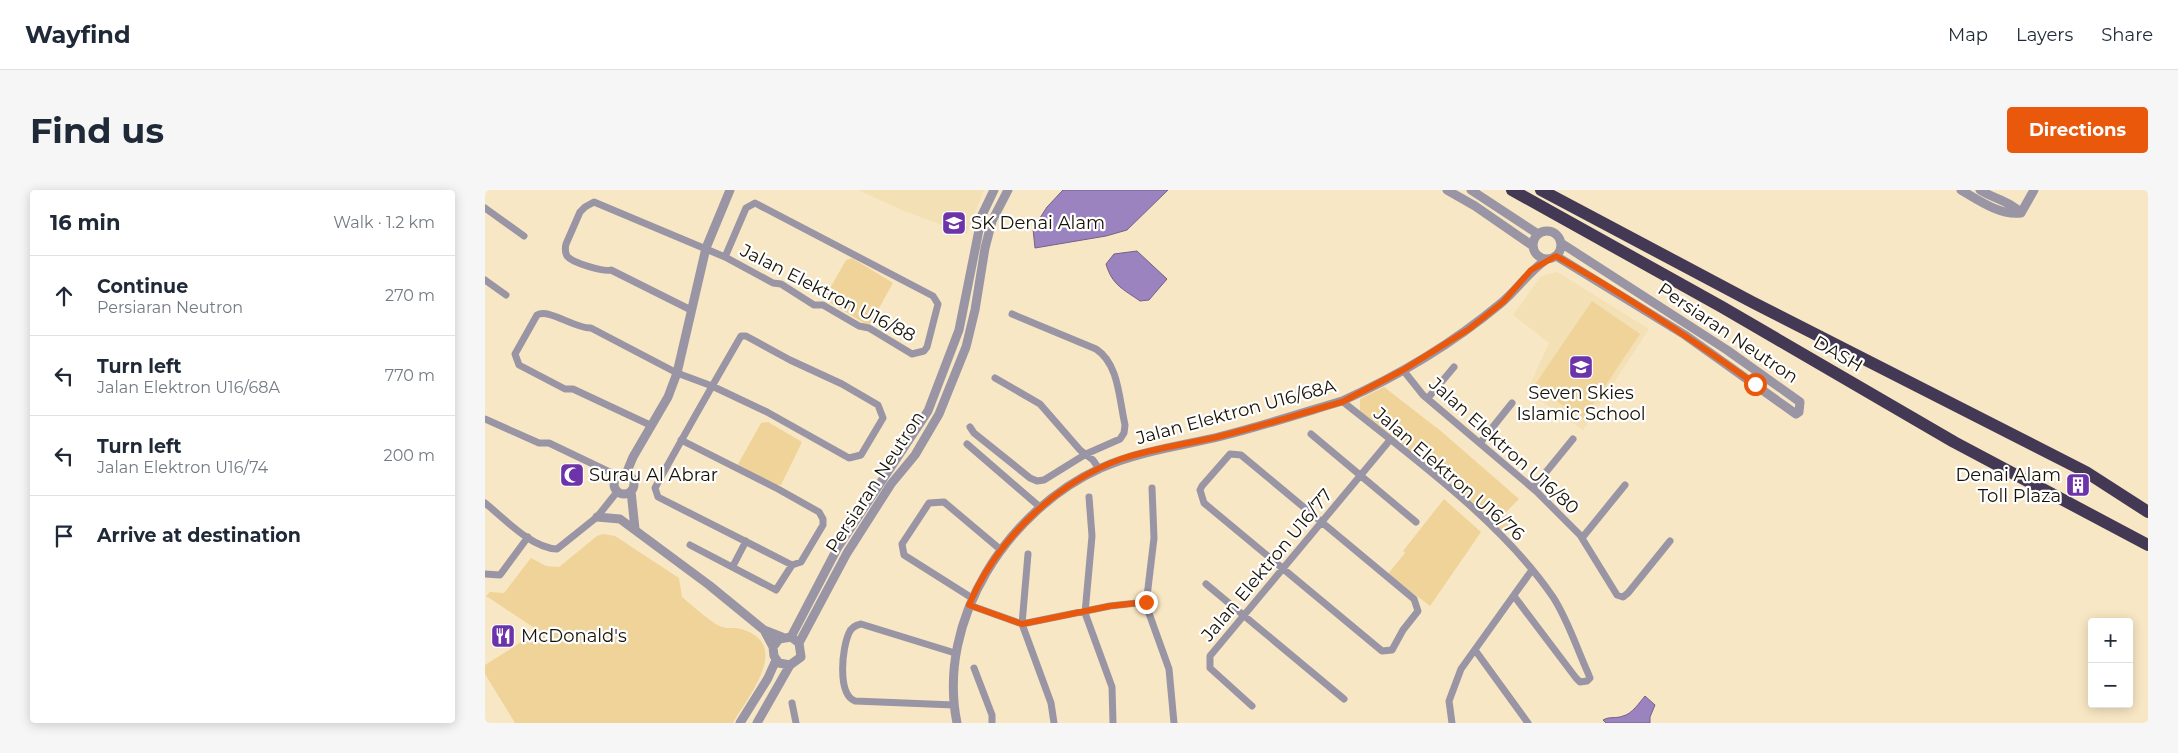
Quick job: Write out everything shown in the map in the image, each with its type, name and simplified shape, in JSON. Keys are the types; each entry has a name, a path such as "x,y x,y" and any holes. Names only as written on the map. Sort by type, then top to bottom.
{"highway":[{"name":"DASH","path":"1541,190 1752,302 2086,472 2148,512"},
{"name":"DASH","path":"1516,192 1722,307 1954,442 2148,546"}],"street":[{"name":"Persiaran Neutron","path":"787,637 838,547 928,411 959,330 982,215 994,190"},
{"name":"Persiaran Neutron","path":"799,643 847,553 891,484 915,454 939,414 966,347 992,221 1008,190"},
{"path":"1447,190 1475,206 1534,249 1540,257 1551,257"},
{"path":"1471,190 1539,234 1552,232 1561,243 1551,257 1531,270"},
{"path":"1961,190 1984,204 2013,214 2021,212 2034,190"},
{"path":"1980,190 1991,197 2013,204 2021,212"},
{"path":"635,529 624,493 613,483 622,475 668,397 677,373 706,248 727,191"},
{"path":"691,310 611,270 604,272 570,258 565,251 565,244 581,212 585,206 594,202 725,256"},
{"name":"Jalan Elektron U16/88","path":"755,203 933,296 938,304 927,347 924,351 913,354 869,328 859,326 823,305 814,305 781,284 773,283 725,256 746,208 755,203"},
{"path":"485,208 524,236"},
{"path":"1531,270 1534,249 1539,234"},
{"name":"Persiaran Neutron","path":"1551,257 1655,315 1795,414 1799,412 1800,402 1743,362 1561,243"},
{"name":"Jalan Elektron U16/68A","path":"957,723 954,705 955,652 971,602 1001,550 1041,508 1064,489 1099,469 1123,459 1223,436 1342,402 1403,370 1469,329 1503,302 1531,270"},
{"path":"485,280 506,295"},
{"path":"650,425 573,388 565,389 524,370 517,362 515,354 535,317 540,313 547,313 581,328 591,328 677,373 712,386 767,412 849,458 861,455 883,418 878,405 842,384 790,360 746,336 741,336 712,386 681,440 655,488 655,493 658,497 792,565"},
{"path":"970,427 974,433 1030,478 1037,481 1044,480 1086,454 1122,436 1125,425 1113,368 1107,357 1096,349 1012,314"},
{"path":"1428,398 1454,367"},
{"name":"Jalan Elektron U16/80","path":"1403,370 1416,388 1533,488 1582,538 1617,595 1623,597 1628,593 1669,541"},
{"path":"995,378 1040,404 1099,469"},
{"name":"Jalan Elektron U16/76","path":"1342,402 1390,440 1501,536 1532,570 1554,600 1588,673 1590,678 1587,681 1580,682 1514,596"},
{"path":"1480,443 1512,403"},
{"path":"485,419 539,443 549,443 622,475 631,477 634,483 597,517 557,549 550,549 528,537 485,503"},
{"path":"1311,434 1416,522"},
{"path":"1533,488 1573,439"},
{"path":"681,440 778,489 819,512 823,519 823,525 801,562 792,565 777,590 690,545"},
{"name":"Jalan Elektron U16/77","path":"1252,706 1213,672 1209,661 1210,656 1390,440"},
{"path":"967,444 1041,508"},
{"path":"1231,454 1241,455 1414,599 1418,612 1403,630 1392,650 1381,651 1283,568 1204,503 1200,490 1215,470 1231,454"},
{"path":"1582,538 1625,485"},
{"path":"1152,488 1154,538 1146,602 1169,669 1174,723"},
{"path":"1089,497 1092,536 1085,613 1112,687 1113,723"},
{"path":"1001,550 944,502 929,503 914,523 902,544 904,555 971,602 1022,624 1085,613 1110,606 1146,602"},
{"path":"597,517 620,519 765,630 799,643 801,657 790,665 757,723"},
{"path":"485,574 500,575 528,537"},
{"path":"733,566 746,541"},
{"path":"1028,554 1022,624 1051,703 1054,723"},
{"path":"1452,723 1449,713 1451,691 1461,669 1532,570"},
{"path":"1207,584 1344,699"},
{"path":"954,705 855,701 847,697 844,689 843,668 849,633 861,624 955,652"},
{"path":"740,723 768,678 776,660 773,646 765,630"},
{"path":"773,646 787,637"},
{"path":"1475,650 1528,723"},
{"path":"776,660 782,664 790,665"},
{"path":"974,668 992,715 993,723"},
{"path":"792,703 796,723"}],"shaded area":[{"name":"SK Denai Alam","path":"858,190 984,190 967,234 904,211"},
{"path":"1063,190 1168,190 1127,230 1106,236 1035,248 1033,229 1047,207"},
{"path":"1137,251 1167,279 1149,300 1140,301 1123,290 1111,277 1106,264 1114,254"},
{"path":"852,258 893,283 869,326 824,299 846,260"},
{"name":"Seven Skies Islamic School","path":"1557,272 1649,329 1583,430 1527,391 1549,343 1513,315 1541,276"},
{"path":"1592,301 1640,334 1583,419 1534,386"},
{"path":"1384,387 1442,432 1519,499 1505,513 1515,523 1501,531 1360,411 1360,399"},
{"path":"768,422 802,442 781,485 775,485 737,466 761,423"},
{"path":"1444,499 1481,532 1430,606 1388,574 1405,553 1403,551"},
{"path":"603,534 615,536 679,578 682,597 713,622 722,627 741,629 756,636 764,646 765,658 762,672 733,723 515,723 485,674 485,665 539,631 486,596 490,592 504,593 531,558 546,566 559,567 597,536"},
{"path":"1645,696 1655,705 1650,717 1650,723 1606,723 1603,720 1626,715"}],"place":[{"name":"SK Denai Alam","path":"954,223"},
{"name":"Seven Skies Islamic School","path":"1581,367"},
{"name":"Surau Al Abrar","path":"572,475"},
{"name":"Denai Alam Toll Plaza","path":"2078,485"},
{"name":"McDonald's","path":"503,636"}],"route":[{"path":"1146,602 1110,606 1085,613 1022,624 969,605 998,554 1010,539 1041,508 1064,489 1099,469 1123,459 1223,436 1342,402 1403,370 1469,329 1503,302 1531,270 1547,259 1556,256 1655,315 1755,384"}]}
